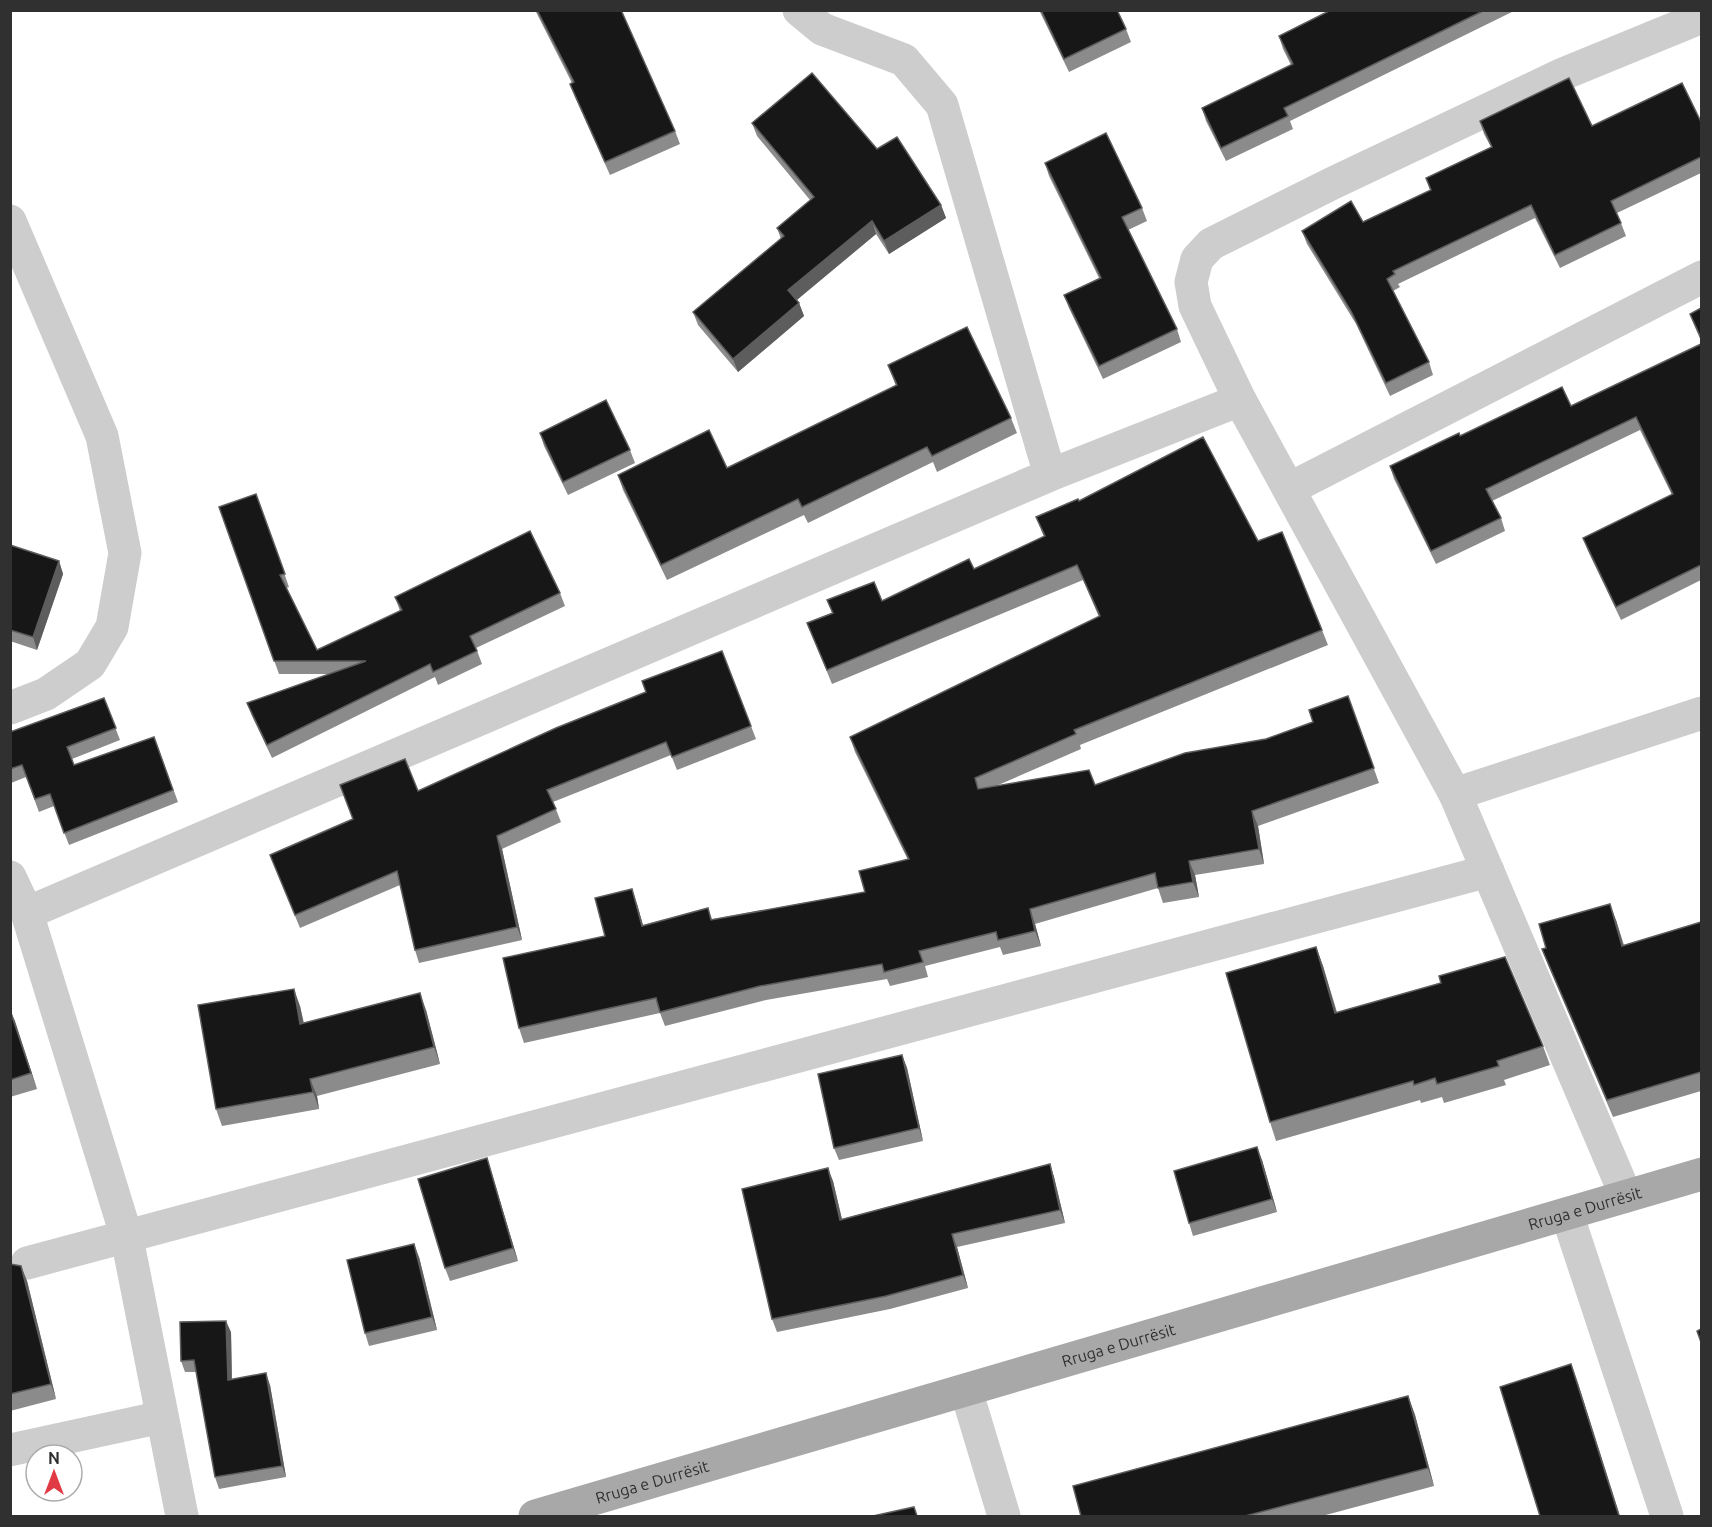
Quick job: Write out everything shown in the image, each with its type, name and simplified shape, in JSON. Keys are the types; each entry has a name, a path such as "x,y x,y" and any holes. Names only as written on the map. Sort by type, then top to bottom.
{"main road":[{"name":"Rruga e Durrësit","path":"535,1516 1701,1174"}],"street":[{"path":"799,10 822,29 904,60 942,105 1050,475"},
{"path":"1626,1196 1455,794 1240,400 1195,306 1191,282 1197,259 1211,244 1333,183 1563,74 1701,17"},
{"path":"10,221 102,436 125,553 112,627 90,664 46,694 10,708"},
{"path":"1289,489 1701,277"},
{"path":"182,1516 127,1238 16,892 1240,400"},
{"path":"1455,794 1701,713"},
{"path":"27,1263 1488,871"},
{"path":"1567,1214 1667,1516"},
{"path":"966,1390 1004,1516"},
{"path":"10,1450 162,1417"}],"building":[{"path":"537,10 621,10 675,131 605,162 570,84 574,82"},
{"path":"1041,10 1117,10 1126,29 1064,59"},
{"path":"1331,10 1485,10 1284,108 1288,116 1221,148 1202,108 1293,64 1279,36"},
{"path":"812,73 877,149 897,137 941,205 884,241 872,221 788,290 799,303 733,359 693,312 784,236 777,228 814,197 752,123"},
{"path":"1569,78 1592,126 1682,83 1701,122 1701,157 1611,201 1621,223 1555,255 1531,205 1393,271 1395,274 1387,279 1429,362 1386,383 1351,311 1302,231 1351,201 1363,222 1431,190 1426,178 1492,147 1480,121"},
{"path":"1106,133 1142,208 1122,217 1177,329 1099,366 1064,295 1101,278 1045,163"},
{"path":"1701,308 1701,338 1690,314"},
{"path":"967,327 1011,418 932,456 927,447 802,507 798,499 661,565 618,475 709,430 727,468 897,385 888,365"},
{"path":"1701,344 1701,565 1616,607 1583,538 1673,494 1636,417 1486,489 1501,518 1431,551 1390,466 1459,433 1460,436 1562,387 1571,406"},
{"path":"606,400 630,450 563,482 540,433"},
{"path":"1203,437 1258,541 1282,532 1322,630 1074,730 1076,734 975,778 978,789 1089,770 1095,785 1185,753 1266,739 1313,722 1309,710 1348,696 1374,768 1252,811 1259,849 1189,861 1193,882 1158,888 1155,873 1030,909 1035,931 998,940 996,932 919,951 923,962 884,972 882,964 760,986 660,1012 656,998 519,1028 503,958 605,936 595,898 632,889 642,926 708,908 711,920 865,892 859,871 909,859 850,737 1100,616 1077,565 827,670 807,623 833,613 827,600 874,582 882,601 969,559 974,569 1045,536 1036,517 1078,499 1079,501"},
{"path":"256,494 285,574 280,575 317,650 402,610 395,597 530,531 560,593 470,636 477,651 433,672 430,664 267,745 247,703 366,661 274,661 219,507"},
{"path":"10,545 59,561 33,637 10,630"},
{"path":"722,651 751,726 672,757 666,742 547,790 556,809 497,836 517,927 415,950 397,871 295,915 270,855 353,819 340,785 405,759 418,791 556,728 646,692 642,681"},
{"path":"104,698 116,728 67,747 74,765 154,737 173,790 64,833 50,794 35,799 22,765 10,769 10,732"},
{"path":"1610,904 1622,946 1701,922 1701,1072 1607,1100 1542,949 1546,948 1539,924"},
{"path":"1316,947 1335,1013 1441,983 1439,976 1505,957 1543,1046 1497,1061 1499,1066 1437,1084 1435,1078 1414,1085 1413,1081 1270,1122 1226,973"},
{"path":"294,989 300,1024 420,993 434,1047 310,1079 313,1092 216,1109 198,1005"},
{"path":"10,1010 31,1073 10,1080"},
{"path":"902,1055 919,1128 834,1148 818,1074"},
{"path":"1257,1147 1272,1199 1189,1223 1174,1171"},
{"path":"487,1158 513,1248 445,1268 418,1179"},
{"path":"1050,1164 1060,1210 952,1234 963,1275 886,1296 772,1319 742,1189 828,1168 840,1220"},
{"path":"414,1244 432,1317 365,1333 347,1260"},
{"path":"10,1264 21,1266 51,1384 10,1394"},
{"path":"226,1321 228,1380 266,1373 282,1466 215,1477 194,1360 181,1361 180,1322"},
{"path":"1701,1329 1701,1342 1697,1331"},
{"path":"1571,1364 1619,1516 1540,1516 1500,1387"},
{"path":"1408,1396 1428,1468 1245,1516 1081,1516 1073,1486"},
{"path":"914,1507 917,1516 873,1516"}]}
